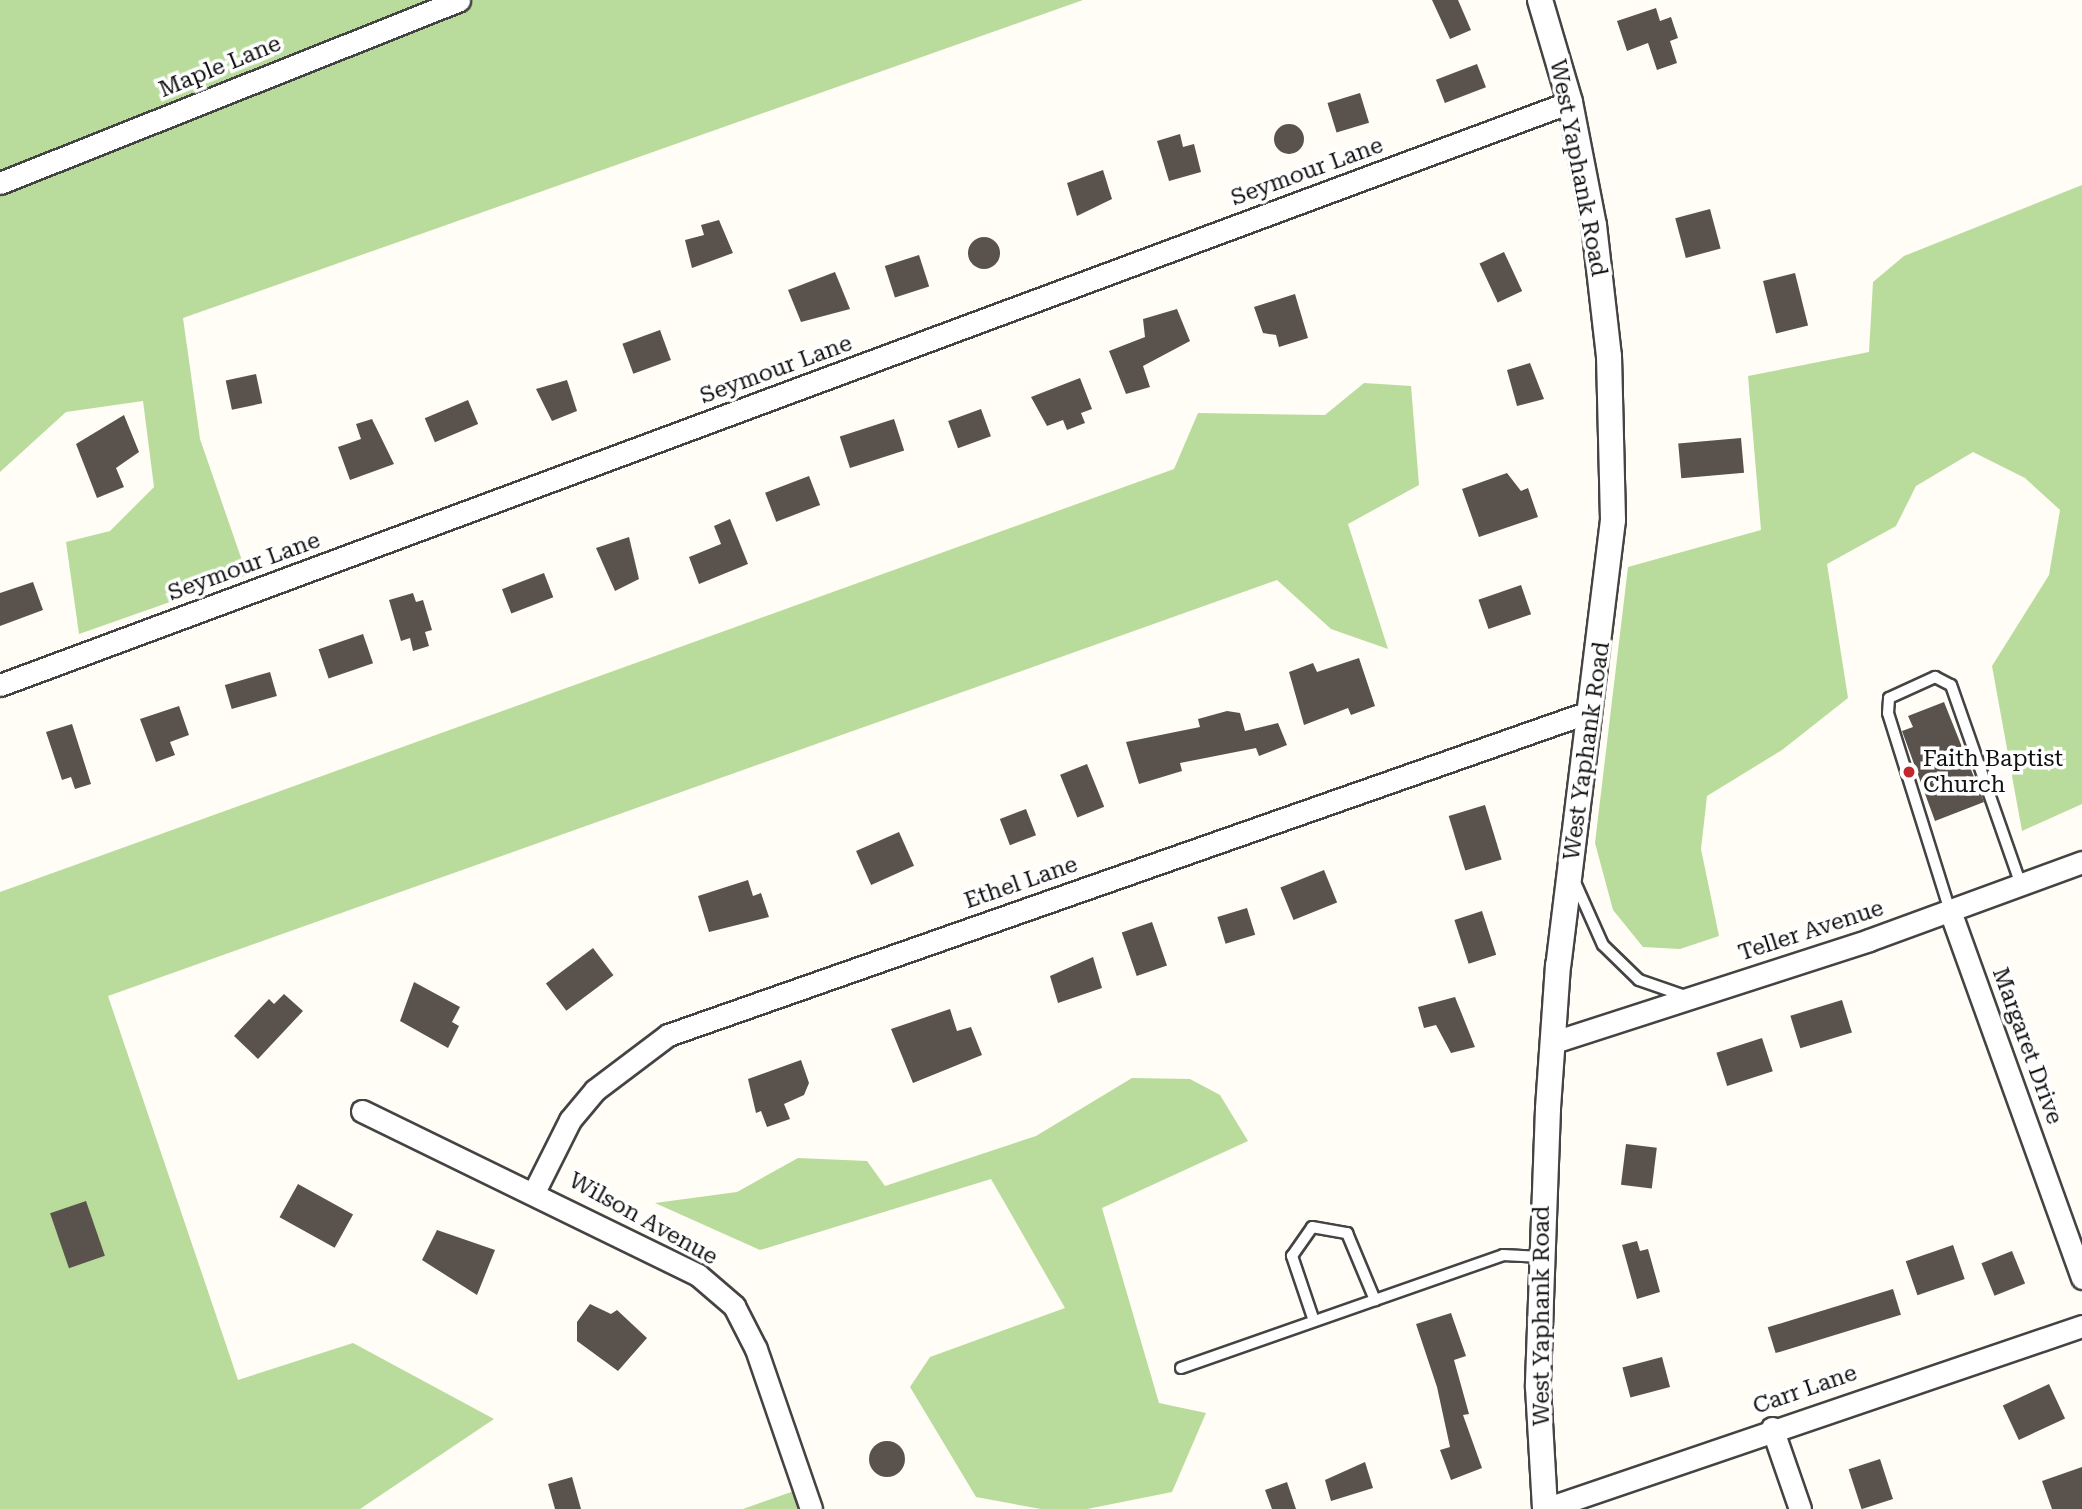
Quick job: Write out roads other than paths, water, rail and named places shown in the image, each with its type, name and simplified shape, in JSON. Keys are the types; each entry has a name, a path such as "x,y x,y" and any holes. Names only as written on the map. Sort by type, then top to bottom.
{"street":[{"name":"Maple Lane","path":"0,183 459,0"},
{"name":"West Yaphank Road","path":"1540,0 1570,102 1594,225 1609,356 1613,520 1570,873 1555,1042 1542,1257 1538,1387 1545,1509"},
{"name":"Seymour Lane","path":"0,685 1570,102"},
{"name":"Ethel Lane","path":"535,1190 587,1100 628,1059 668,1035 1589,712"},
{"name":"Teller Avenue","path":"1555,1042 1950,911 2082,862"},
{"name":"Margaret Drive","path":"1950,911 2082,1278"},
{"name":"Wilson Avenue","path":"362,1111 535,1190 698,1275 734,1306 756,1349 811,1509"},
{"name":"Carr Lane","path":"1545,1509 1772,1428 2082,1325"},
{"path":"1772,1428 1800,1509"}],"lane":[{"path":"1950,911 1888,713 1889,698 1935,677 1951,685 1956,695 2021,885"},
{"path":"1570,873 1603,945 1639,979 1691,998"},
{"path":"1314,1321 1292,1256 1312,1227 1347,1233 1375,1300"},
{"path":"1181,1368 1503,1255 1542,1257"}],"place":[{"name":"Faith Baptist Church","path":"1909,772"}]}
